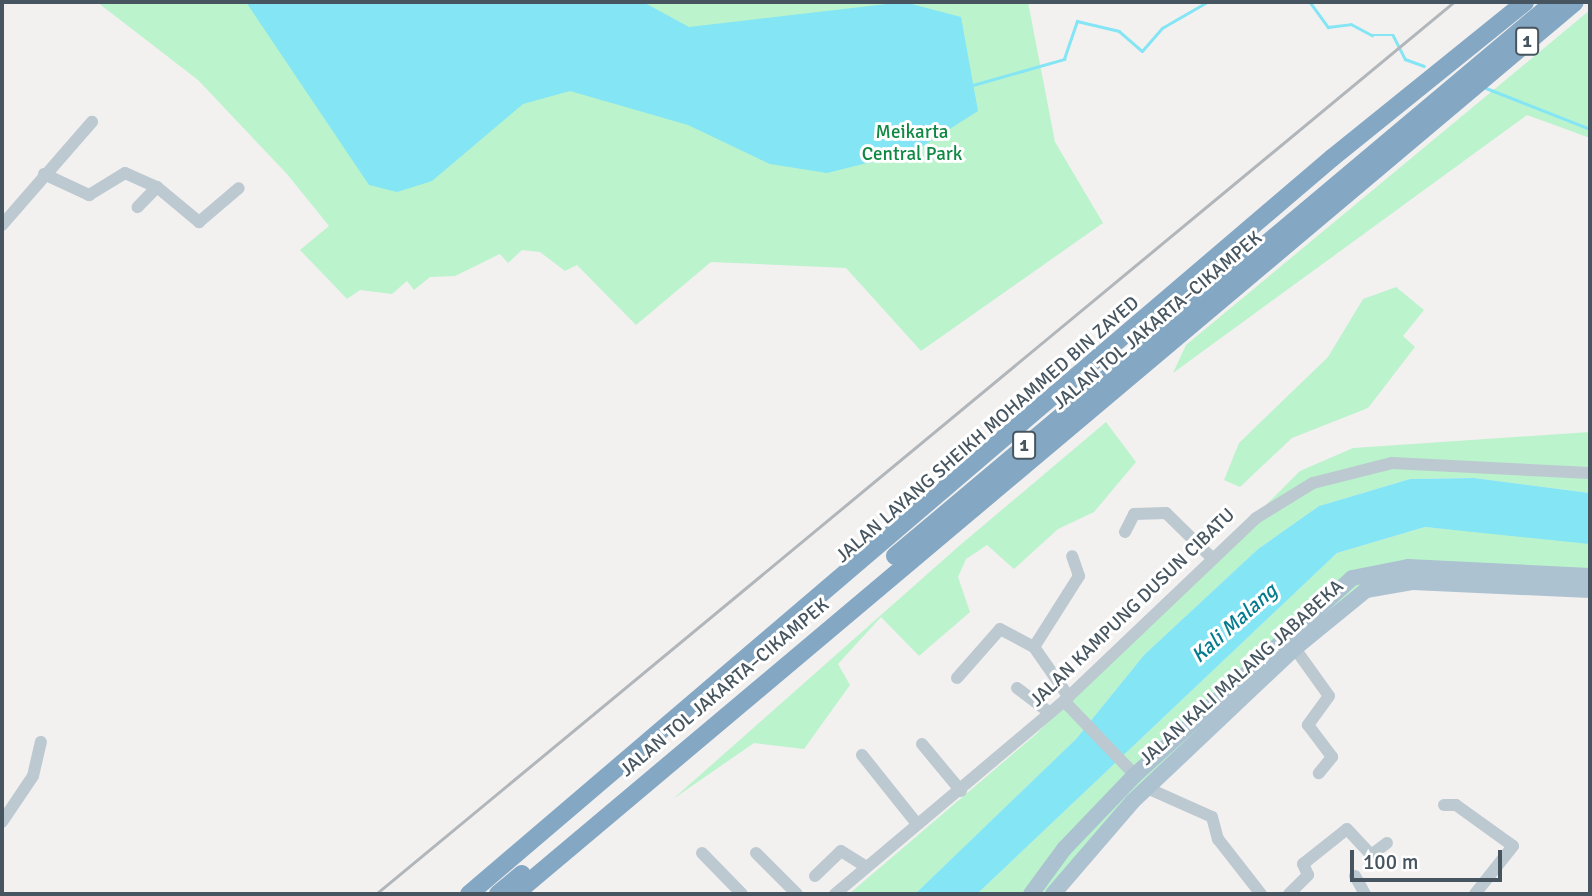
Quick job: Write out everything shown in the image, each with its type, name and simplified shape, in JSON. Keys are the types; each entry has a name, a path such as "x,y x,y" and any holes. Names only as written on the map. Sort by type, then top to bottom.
{"highway":[{"name":"JALAN TOL JAKARTA–CIKAMPEK","path":"469,894 1332,158 1527,2"},
{"name":"JALAN LAYANG SHEIKH MOHAMMED BIN ZAYED","path":"477,894 1527,2"},
{"name":"JALAN LAYANG SHEIKH MOHAMMED BIN ZAYED","path":"498,894 1313,198 1554,2"},
{"name":"JALAN TOL JAKARTA–CIKAMPEK","path":"515,894 1475,84 1576,2"}],"main road":[{"name":"JALAN KALI MALANG JABABEKA","path":"1053,894 1147,788 1203,734 1352,578 1383,567 1590,576"},
{"name":"JALAN KALI MALANG JABABEKA","path":"1031,894 1064,849 1191,721 1290,642 1349,601 1384,584 1590,590"},
{"path":"1191,721 1203,734"}],"street":[{"path":"2,225 92,122"},
{"path":"44,174 89,195 120,173 157,187 199,222 239,188"},
{"path":"138,207 157,187"},
{"name":"JALAN KAMPUNG DUSUN CIBATU","path":"835,894 865,866 961,791 1066,699 1211,557 1301,490 1360,467 1469,464 1590,472"},
{"path":"1125,532 1134,514 1166,513 1211,557"},
{"path":"1034,647 1079,576 1072,556"},
{"path":"957,678 994,630 1034,647 1084,725 1135,775"},
{"path":"1290,642 1329,696 1308,725 1332,757 1319,773"},
{"path":"1017,688 1050,713"},
{"path":"2,822 33,776 41,742"},
{"path":"922,744 961,791"},
{"path":"862,755 917,824"},
{"path":"1147,788 1212,817 1217,839 1261,894"},
{"path":"1444,804 1456,805 1513,846 1475,894"},
{"path":"1289,894 1308,875 1303,864 1347,829 1371,855 1387,843"},
{"path":"815,876 841,851 865,866"},
{"path":"702,853 742,894"},
{"path":"756,853 797,894"},
{"path":"1355,876 1365,894"}],"green space":[{"name":"Meikarta Central Park","path":"97,2 1028,2 1055,142 1103,223 921,351 846,268 711,262 636,325 577,265 565,271 540,252 522,250 508,263 500,254 455,276 430,277 414,290 407,281 392,294 360,290 347,299 300,250 329,226 287,174 198,80"},
{"path":"1590,10 1590,138 1527,115 1173,373 1186,345"},
{"path":"1396,287 1424,310 1403,336 1415,347 1368,408 1292,438 1240,487 1224,480 1239,443 1328,357 1363,299"},
{"path":"1106,422 1136,462 1094,512 1058,529 1014,569 987,545 966,559 958,577 970,612 919,656 881,617 838,664 850,685 804,749 754,743 673,799 959,546"},
{"path":"1590,432 1590,493 1474,478 1410,479 1319,506 1258,549 1144,655 1076,739 915,894 849,894 1035,735 1300,471 1353,448"},
{"path":"1425,527 1590,542 1590,590 1384,584 1203,734 1053,894 977,894 1337,553"}],"water":[{"path":"246,2 643,2 689,27 904,2 961,17 978,111 915,151 827,173 770,164 688,125 570,91 523,104 432,181 397,192 369,185"},
{"name":"Kali Malang","path":"1474,478 1590,493 1590,544 1425,527 1337,553 977,894 915,894 1076,739 1144,655 1258,549 1319,506 1410,479"}],"waterway":[{"path":"973,85 1064,59 1077,21 1119,31 1142,51 1162,28 1207,2"},
{"path":"1310,2 1328,27 1351,24 1372,35 1393,35 1405,59 1424,66"},
{"path":"1486,88 1590,129"}],"railway":[{"path":"376,894 1454,2"}]}
